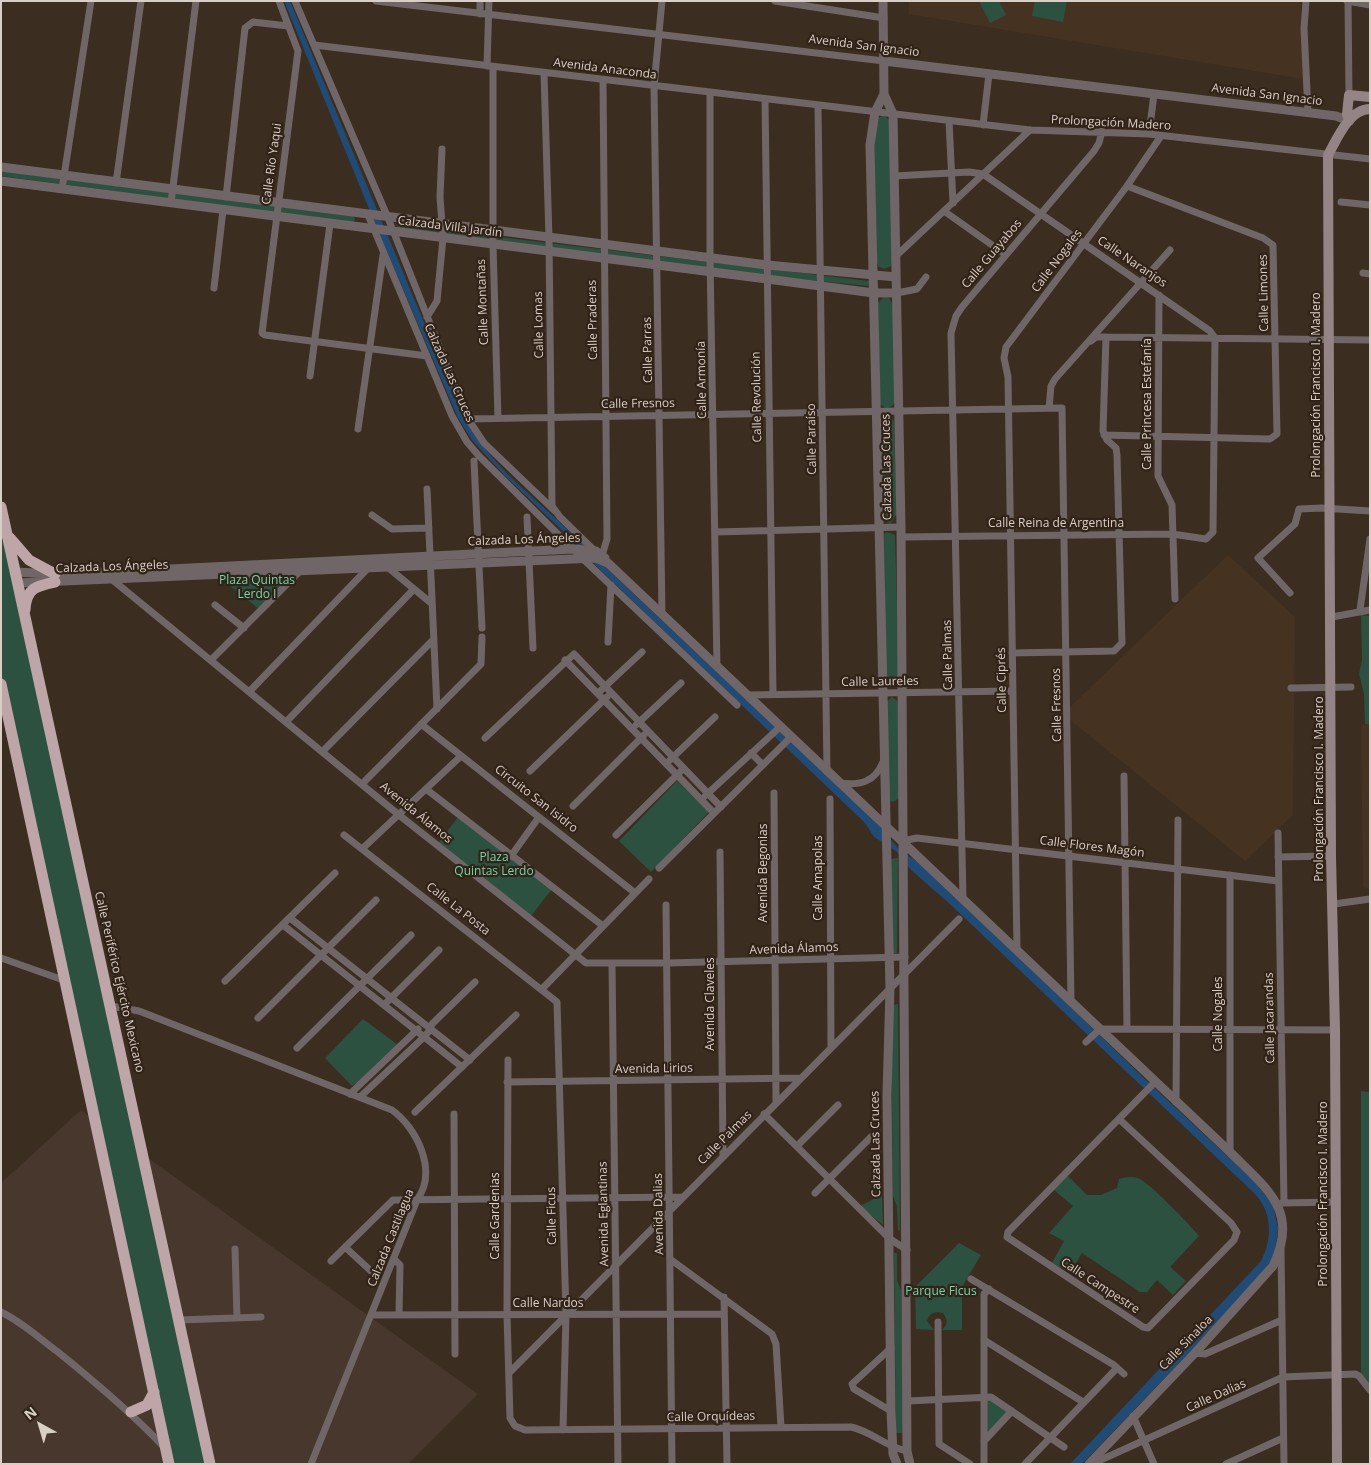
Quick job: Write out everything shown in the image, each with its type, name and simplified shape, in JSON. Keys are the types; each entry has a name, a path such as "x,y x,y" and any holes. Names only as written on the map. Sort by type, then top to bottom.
{"highway":[{"name":"Calle Periférico Ejército Mexicano","path":"1,507 4,532 16,578 111,1006 210,1464"},
{"path":"4,532 23,554 55,578"},
{"path":"24,614 25,601 31,591 55,578"},
{"path":"1,684 169,1464"},
{"path":"131,1412 148,1405 154,1392"}],"main road":[{"path":"1349,121 1347,114 1349,96 1370,97"},
{"path":"1328,155 1349,121 1361,110 1370,109"},
{"name":"Prolongación Francisco I. Madero","path":"1328,155 1332,617 1331,856 1334,904 1337,1464"}],"street":[{"path":"62,189 91,1"},
{"path":"116,183 141,1"},
{"path":"171,203 196,1"},
{"name":"Calle Río Yaqui","path":"279,1 298,51 262,333 314,342"},
{"name":"Calzada Las Cruces","path":"295,1 388,218 468,419 484,443 555,511"},
{"name":"Avenida San Ignacio","path":"376,1 1336,116 1349,121"},
{"path":"480,1 480,14"},
{"name":"Calle Montañas","path":"489,1 498,418"},
{"name":"Calle Parras","path":"662,1 654,86 662,614"},
{"path":"775,1 884,18"},
{"name":"Calzada Las Cruces","path":"883,1 884,94 893,114 899,411 902,841 905,957 907,1401 910,1464"},
{"path":"1306,1 1304,28 1308,113"},
{"path":"1349,96 1348,1 1370,5"},
{"path":"226,197 247,25 253,22 288,26"},
{"name":"Avenida Anaconda","path":"314,45 893,114"},
{"name":"Calle Lomas","path":"544,73 549,238 552,499 555,511"},
{"path":"983,125 988,74"},
{"name":"Calle Praderas","path":"596,557 608,539 603,259 603,80"},
{"name":"Calle Armonía","path":"710,93 710,258 717,667"},
{"name":"Calzada Las Cruces","path":"884,94 875,112 870,145 880,528 883,762 890,988 887,1095 891,1411 893,1448 897,1464"},
{"path":"1149,134 1154,94"},
{"name":"Calle Revolución","path":"766,99 773,694"},
{"name":"Calle Paraíso","path":"818,106 828,772"},
{"name":"Prolongación Madero","path":"893,114 1030,130 1149,134 1370,159"},
{"path":"949,121 953,203"},
{"path":"896,256 1030,130"},
{"name":"Calle Guayabos","path":"954,411 951,333 953,324 962,307 1094,151 1100,143 1102,131"},
{"name":"Calle Nogales","path":"1009,409 1008,370 1004,352 1006,347 1127,186 1161,136"},
{"path":"427,317 437,301 443,238 440,197 442,149"},
{"name":"Calzada Villa Jardín","path":"1,167 710,258 896,277"},
{"path":"894,176 969,172 983,174"},
{"name":"Calle Naranjos","path":"983,174 1142,282 1210,331 1215,338"},
{"name":"Calzada Villa Jardín","path":"1,181 658,266 874,293 896,293"},
{"name":"Calle Limones","path":"1127,186 1263,238 1273,245 1277,434 1274,437 1214,438"},
{"path":"1341,202 1370,205"},
{"path":"214,288 223,210"},
{"path":"944,211 1006,255"},
{"name":"Calzada Las Cruces","path":"368,215 383,255 452,416 467,442 576,550"},
{"path":"310,376 330,224"},
{"path":"1049,408 1051,386 1055,379 1091,341 1170,250"},
{"path":"358,429 383,255"},
{"path":"896,293 916,289 926,277"},
{"name":"Calle Princesa Estefanía","path":"1159,295 1158,476 1162,488 1171,500 1175,599"},
{"path":"1091,341 1096,337 1370,340"},
{"path":"1012,653 1114,651 1120,647 1122,639 1116,448 1104,436 1106,337"},
{"path":"1104,436 1214,438 1215,338"},
{"path":"314,342 427,356"},
{"name":"Calle Fresnos","path":"468,419 1062,408 1068,652 1071,1002"},
{"name":"Calle Ciprés","path":"1009,409 1017,950"},
{"name":"Calle Palmas","path":"954,411 963,898"},
{"name":"Calle Reina de Argentina","path":"716,532 880,528 901,532 957,536 1172,534 1206,539 1213,532 1214,438"},
{"path":"474,461 482,628"},
{"path":"427,489 437,708"},
{"path":"1290,593 1258,558 1295,524 1299,509 1331,508 1370,511"},
{"path":"555,511 596,557 662,614 791,738 885,824 1154,1084 1230,1152 1281,1203 1336,1202"},
{"path":"372,515 392,529 430,528"},
{"path":"527,517 534,648"},
{"path":"1360,610 1370,539"},
{"name":"Calzada Los Ángeles","path":"55,578 104,571 170,573 240,570 308,562 529,551 576,550 596,557"},
{"path":"596,557 611,585 737,705"},
{"name":"Calzada Los Ángeles","path":"240,570 300,572 596,557"},
{"path":"249,692 377,558 431,603"},
{"path":"211,660 308,562"},
{"name":"Avenida Álamos","path":"104,571 112,580 399,815 586,963 722,962 905,957"},
{"name":"Calzada Los Ángeles","path":"16,578 112,580 170,573"},
{"path":"608,642 611,585"},
{"path":"286,722 414,589"},
{"path":"215,605 244,628"},
{"path":"1332,617 1360,610 1370,610"},
{"path":"362,784 481,664 482,637"},
{"path":"322,752 433,640"},
{"path":"598,694 642,652"},
{"path":"485,738 572,654 721,807"},
{"path":"565,660 714,813"},
{"path":"632,729 680,682"},
{"path":"1291,688 1351,687"},
{"name":"Calle Laureles","path":"747,695 1013,691"},
{"path":"530,771 611,693"},
{"path":"666,764 715,717"},
{"name":"Circuito San Isidro","path":"421,724 635,893"},
{"path":"701,799 780,727"},
{"path":"573,806 648,731"},
{"path":"770,738 780,747"},
{"path":"659,868 791,738"},
{"path":"751,753 763,766"},
{"path":"362,849 461,756"},
{"path":"839,783 852,785 870,780 879,772 883,762"},
{"path":"616,835 684,768"},
{"path":"1124,776 1127,1029"},
{"path":"426,789 603,926"},
{"name":"Avenida Begonias","path":"774,793 776,1102"},
{"name":"Calle Amapolas","path":"830,799 830,1048"},
{"path":"511,856 539,817"},
{"path":"1176,1102 1178,820"},
{"name":"Calle Jacarandas","path":"1278,833 1282,1030 1281,1203"},
{"name":"Calle La Posta","path":"344,835 557,1002"},
{"name":"Calle Flores Magón","path":"902,841 916,838 1278,881"},
{"path":"886,851 902,841"},
{"name":"Avenida Claveles","path":"720,852 723,1156"},
{"path":"1278,857 1331,856"},
{"path":"903,866 908,861 923,860"},
{"path":"225,982 335,873"},
{"name":"Calle Nogales","path":"1230,875 1230,1152"},
{"path":"542,989 649,879"},
{"path":"1334,904 1370,899"},
{"path":"258,1018 376,900"},
{"name":"Avenida Dalias","path":"666,905 672,1464"},
{"path":"290,918 424,1024 431,1027 470,1060"},
{"name":"Calle Palmas","path":"509,1373 959,919"},
{"path":"283,925 462,1068"},
{"path":"297,1048 411,935"},
{"path":"384,1005 439,950"},
{"path":"1,958 66,981"},
{"name":"Avenida Eglantinas","path":"612,964 618,1464"},
{"path":"360,1098 424,1037 431,1027 475,982"},
{"name":"Calle Ficus","path":"557,1002 561,1081 566,1316 563,1430"},
{"name":"Calzada Castilagua","path":"111,1006 139,1011 392,1110 407,1122 415,1133 424,1164 423,1192 417,1200 311,1464"},
{"path":"416,1112 516,1015"},
{"path":"350,1094 424,1024"},
{"path":"1088,1040 1099,1030 1335,1030"},
{"name":"Calle Gardenias","path":"508,1060 507,1315 512,1422"},
{"name":"Avenida Lirios","path":"508,1082 800,1078"},
{"name":"Calle Campestre","path":"1119,1119 1231,1223 1237,1232 1234,1240 1148,1328 1126,1316 1006,1236 1008,1232 1119,1119 1154,1084"},
{"path":"797,1146 838,1105"},
{"path":"454,1114 455,1354"},
{"path":"764,1114 890,1239 907,1250"},
{"path":"815,1193 871,1137"},
{"path":"331,1261 390,1202 398,1200 682,1197"},
{"name":"Calle Sinaloa","path":"1090,1464 1133,1416 1261,1282 1281,1250 1284,1230 1281,1203"},
{"path":"345,1247 371,1271"},
{"path":"235,1249 237,1318"},
{"path":"1281,1250 1284,1464"},
{"path":"394,1259 400,1265 399,1315"},
{"path":"670,1259 772,1334 776,1344 781,1427"},
{"path":"971,1279 1124,1374"},
{"path":"984,1464 984,1294 989,1289"},
{"path":"724,1298 727,1464"},
{"path":"1,1312 16,1319 131,1412 166,1448"},
{"name":"Calle Nardos","path":"372,1315 566,1316 724,1314"},
{"path":"180,1320 261,1317"},
{"path":"1195,1353 1205,1354 1282,1320"},
{"path":"938,1322 939,1444 970,1464"},
{"path":"984,1340 1084,1402"},
{"path":"891,1348 852,1384 854,1389 891,1411"},
{"path":"1024,1464 1117,1368"},
{"name":"Calle Dalias","path":"1090,1464 1283,1377 1355,1374 1359,1376 1370,1390"},
{"path":"907,1401 984,1396 994,1399 1064,1447"},
{"path":"984,1441 1012,1411"},
{"path":"1133,1416 1154,1464"},
{"name":"Calle Orquídeas","path":"512,1422 524,1430 851,1427 863,1431 893,1448 908,1451"},
{"path":"1226,1464 1283,1438"}],"shaded area":[{"path":"909,1 1300,1 1303,79 909,14"},
{"path":"1228,555 1295,617 1293,815 1245,861 1070,720 1070,707"},
{"path":"1361,724 1370,726 1370,889 1363,887"},
{"path":"81,1110 478,1394 408,1464 1,1464 1,1183"}],"green space":[{"path":"979,1 999,1 1006,15 990,23"},
{"path":"1035,1 1067,1 1063,22 1032,16"},
{"path":"884,115 891,122 892,263 891,266 884,269 878,266 877,261 874,130 878,118"},
{"path":"1,171 353,216 355,219 353,223 1,176"},
{"path":"398,225 869,281 870,284 868,286 691,266 396,228"},
{"path":"884,297 889,298 893,305 896,400 887,409 880,404 878,303"},
{"path":"889,416 894,421 897,514 890,524 883,520 880,430 881,422"},
{"path":"887,532 895,535 899,681 891,688 886,686 884,534"},
{"path":"1,541 8,545 209,1464 171,1464 1,676"},
{"name":"Plaza Quintas Lerdo I","path":"297,570 259,609 229,585 238,573"},
{"path":"1361,615 1370,616 1370,725 1365,724 1364,694 1359,674 1362,660"},
{"path":"892,697 900,703 901,797 893,802 888,800 885,703"},
{"path":"677,781 709,812 651,872 619,841"},
{"name":"Plaza Quintas Lerdo","path":"459,816 552,889 531,916 438,843"},
{"path":"898,858 897,953 891,953 891,859"},
{"path":"898,1004 900,1231 898,1230 897,1206 893,1196 891,1007"},
{"path":"363,1019 398,1045 363,1079 352,1086 325,1058"},
{"path":"1361,1091 1370,1092 1370,1385 1361,1373"},
{"path":"1067,1175 1087,1195 1101,1195 1117,1188 1119,1179 1128,1177 1138,1178 1160,1195 1199,1236 1170,1267 1186,1281 1173,1295 1157,1280 1147,1292 1140,1292 1082,1253 1070,1273 1052,1263 1064,1241 1049,1233 1073,1206 1053,1189"},
{"path":"882,1195 883,1225 860,1206"},
{"name":"Parque Ficus","path":"959,1243 981,1255 962,1287 962,1330 942,1330 946,1320 943,1313 938,1312 931,1314 927,1321 934,1330 916,1329 915,1287"},
{"path":"894,1253 897,1253 897,1281 901,1290 903,1433 896,1433"},
{"path":"985,1397 1011,1411 985,1440"}],"water":[{"path":"284,1 290,1 463,416 484,448 511,477 641,601 864,808 898,848 923,866 958,898 1148,1082 1253,1180 1273,1205 1278,1228 1275,1256 1237,1303 1082,1464 1070,1464 1261,1261 1269,1236 1269,1227 1268,1218 1261,1201 951,905 911,870 896,851 874,837 865,823 595,565 588,555 504,475 472,440 458,418 381,238"}]}
